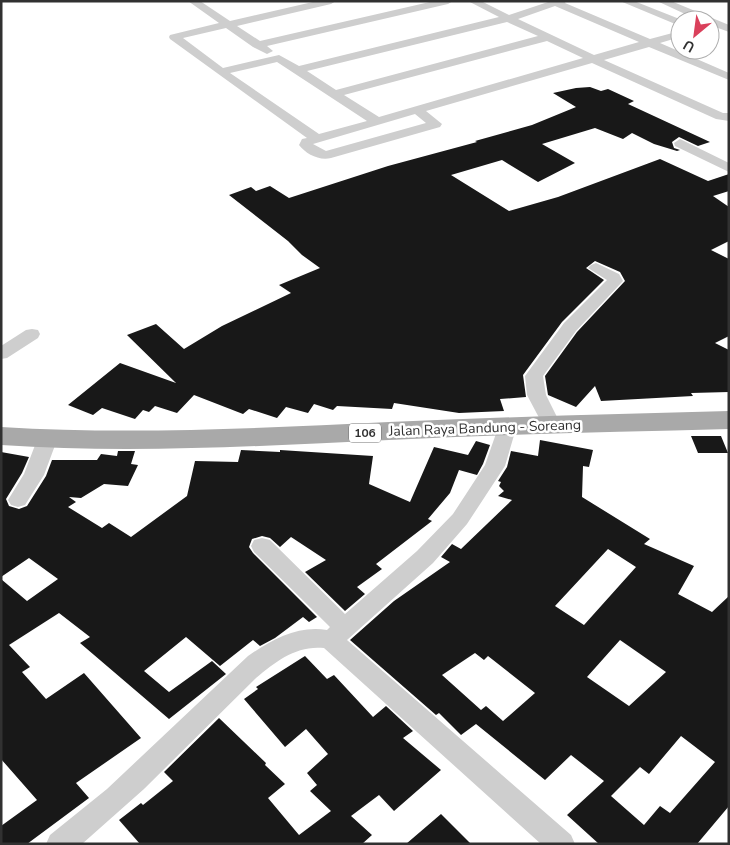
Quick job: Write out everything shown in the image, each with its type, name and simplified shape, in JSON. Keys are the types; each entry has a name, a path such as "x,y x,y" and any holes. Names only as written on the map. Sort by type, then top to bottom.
{"main road":[{"name":"Jalan Raya Bandung - Soreang","path":"1,436 47,440 263,438 508,425 729,420"}],"street":[{"path":"317,139 208,63 198,64 193,62 166,40 227,24 331,1"},
{"path":"257,45 448,1"},
{"path":"473,1 593,59 720,116 729,117"},
{"path":"625,1 670,19"},
{"path":"662,1 682,10"},
{"path":"298,70 509,18 556,2 729,77"},
{"path":"197,4 214,3"},
{"path":"197,4 376,122"},
{"path":"335,94 548,37"},
{"path":"417,110 436,124 326,155 320,154 305,145 307,142 317,139 648,43 670,37"},
{"path":"221,72 280,58"},
{"path":"680,143 729,168"},
{"path":"552,425 536,393 533,383 534,376 570,327 615,281 614,277 596,268"},
{"path":"1,354 32,334"},
{"path":"60,844 93,820 246,674 274,651 306,638 338,634 425,557 460,519 496,466 508,425"},
{"path":"18,500 34,475 47,440"},
{"path":"262,546 338,634 561,844"}],"building":[{"path":"590,87 601,91 608,89 634,101 628,104 710,142 698,146 679,137 672,142 674,148 680,150 677,151 654,144 632,133 623,139 595,128 542,144 575,163 538,182 502,160 451,175 509,211 558,197 660,159 708,181 729,174 729,191 713,196 729,207 729,241 711,250 729,259 729,336 715,343 729,350 729,392 691,393 693,396 601,401 595,386 576,407 548,395 545,376 577,332 625,281 620,272 595,261 586,268 604,280 562,322 523,375 526,397 500,399 504,411 459,413 394,403 392,409 337,406 333,410 314,404 308,413 286,407 277,418 249,409 243,414 194,395 177,413 155,406 149,412 143,410 135,419 102,408 93,415 68,405 120,363 176,383 127,335 156,324 184,349 222,326 291,293 279,285 320,268 229,195 251,187 256,191 270,186 289,198 388,166 477,142 475,141 532,125 576,107 553,93"},
{"path":"691,436 721,436 728,453 698,453"},
{"path":"540,440 593,450 589,467 583,466 582,497 650,539 644,544 694,566 678,594 712,612 729,596 729,806 697,844 599,844 567,815 604,781 571,755 545,780 476,724 461,735 439,713 436,715 350,640 394,601 450,562 441,557 452,544 461,549 512,500 498,496 504,491 499,486 501,482 498,481 507,467 511,451 538,456","holes":["608,549 636,567 584,625 555,606","620,640 666,672 629,706 587,677","475,653 484,660 488,656 535,693 503,721 486,706 481,710 442,675","681,736 715,762 670,813 660,806 644,825 611,796 640,767 649,774"]},
{"path":"476,441 490,445 477,475 459,470 450,493 428,519 432,521 376,564 382,569 357,587 365,594 345,611 305,572 326,560 291,537 280,547 270,538 262,536 252,539 249,547 253,553 317,617 309,622 303,617 275,638 260,646 253,640 220,666 186,637 144,671 169,692 212,661 226,674 169,719 80,643 90,637 59,613 9,645 30,667 22,672 46,699 84,673 141,738 76,783 89,798 27,844 1,844 1,826 37,800 1,759 1,579 27,601 58,579 29,558 1,577 1,452 29,457 22,473 6,499 9,506 19,509 27,506 46,476 52,460 97,460 101,454 117,456 118,451 135,451 131,464 138,465 128,486 104,484 81,498 69,497 76,502 68,507 102,528 109,523 131,537 187,496 195,461 238,462 241,450 280,452 280,450 373,456 369,484 410,502 434,447 468,455"},
{"path":"305,656 327,679 334,675 373,717 386,706 413,731 403,738 441,770 394,811 379,795 351,816 372,835 362,844 140,844 119,820 141,803 143,805 173,781 164,772 219,718 285,784 268,798 299,835 331,811 310,791 317,785 307,773 328,754 306,729 285,747 244,699 258,689 256,687"},
{"path":"441,814 471,844 406,844"}]}
